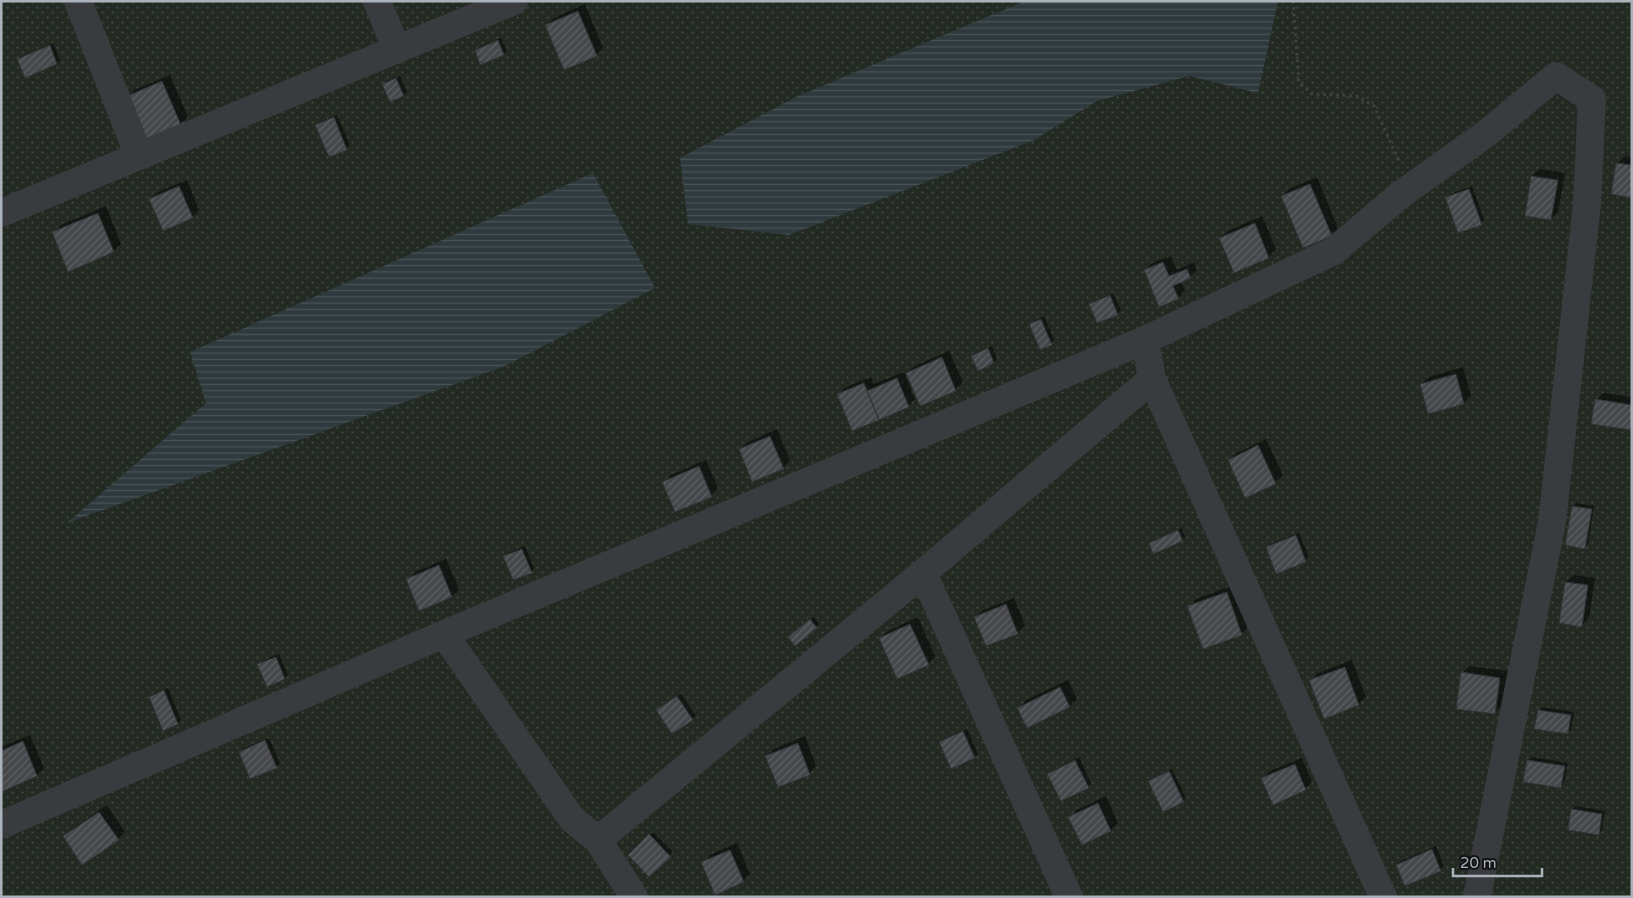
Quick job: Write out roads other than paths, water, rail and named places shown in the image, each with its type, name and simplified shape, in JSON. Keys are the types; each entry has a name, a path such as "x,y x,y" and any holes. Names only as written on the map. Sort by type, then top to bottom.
{"lane":[{"path":"78,1 139,156"},
{"path":"377,1 397,50"},
{"path":"1,213 514,1"},
{"path":"1,825 444,634 1145,340 1334,251 1400,195 1487,133 1556,76 1592,99 1587,204 1552,522 1477,897"},
{"path":"1145,340 1152,379 1383,897"},
{"path":"598,840 923,573 1152,379"},
{"path":"923,573 1069,897"},
{"path":"444,634 572,819 598,840 634,897"}]}
